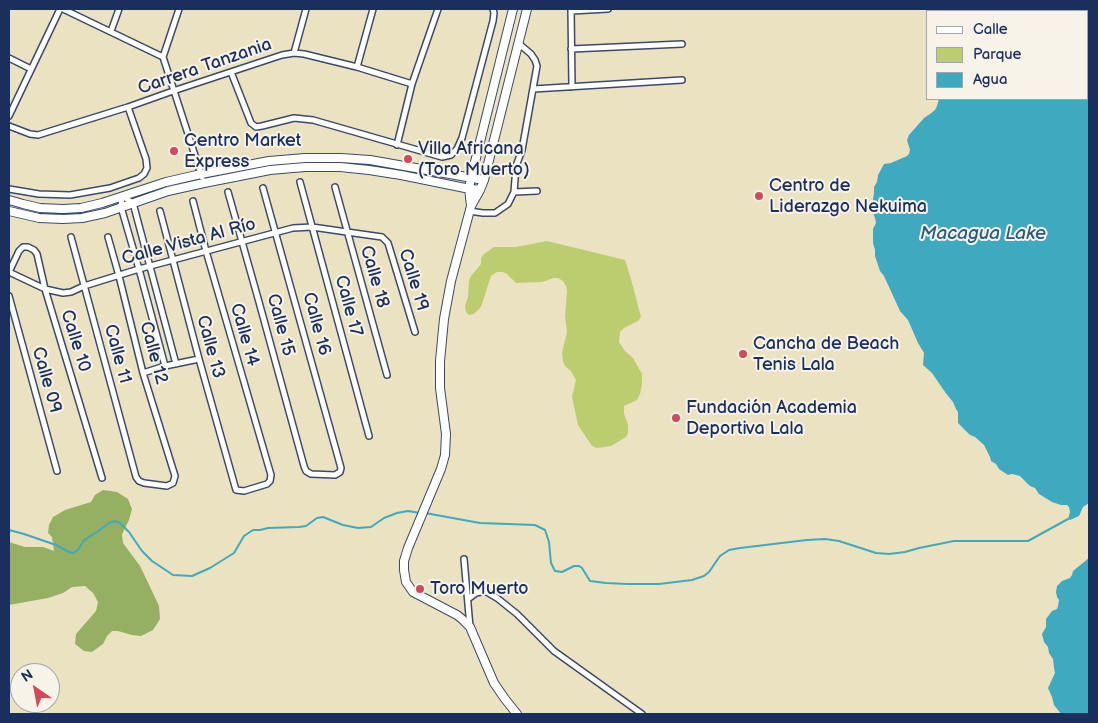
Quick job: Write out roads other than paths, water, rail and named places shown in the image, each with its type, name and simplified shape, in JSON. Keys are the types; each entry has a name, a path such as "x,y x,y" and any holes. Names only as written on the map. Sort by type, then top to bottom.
{"street":[{"path":"9,116 62,9 111,31 162,58"},
{"path":"111,31 119,9"},
{"path":"179,9 162,58 204,183"},
{"path":"294,53 306,9"},
{"path":"357,67 373,9"},
{"path":"397,145 412,84 438,9"},
{"path":"231,72 251,123 256,127 294,118 313,120 442,158 451,155 457,149 462,138 493,21 493,9"},
{"path":"470,208 469,188 471,178 513,9"},
{"path":"470,627 456,615 410,589 406,582 404,561 445,455 446,434 440,388 440,352 444,319 451,281 470,208 484,180 527,9"},
{"path":"572,87 571,10 608,9"},
{"path":"470,208 483,213 495,213 508,204 514,192 516,166 522,150 537,66 531,54 518,42"},
{"path":"571,49 682,44"},
{"name":"Carrera Tanzania","path":"9,126 38,135 282,55 294,53 357,67 412,84"},
{"path":"9,58 31,69"},
{"path":"533,89 682,80"},
{"path":"9,190 39,194 70,195 110,188 139,178 147,168 146,159 128,107"},
{"path":"9,200 40,208 81,208 166,182 200,174 269,161 305,158 341,158 378,162 484,180"},
{"path":"9,211 39,218 82,218 105,213 168,192 204,183 270,170 305,167 340,167 401,175 480,190"},
{"name":"Calle 17","path":"300,182 369,436"},
{"name":"Calle 18","path":"335,187 387,375"},
{"name":"Calle 16","path":"263,188 342,468 340,472 335,474 311,474 306,471 304,466"},
{"path":"514,192 537,191"},
{"name":"Calle 15","path":"228,192 304,466"},
{"path":"122,196 132,203 176,364"},
{"path":"122,196 121,207 165,366"},
{"name":"Calle 14","path":"193,201 270,475 270,481 267,484 244,491 236,490"},
{"name":"Calle 13","path":"160,211 236,490"},
{"name":"Calle Vista Al Río","path":"9,272 45,289 63,293 71,292 139,268 293,228 312,227 382,237"},
{"name":"Calle 11","path":"71,237 136,478 144,484 167,486 172,483 175,476"},
{"name":"Calle 12","path":"108,237 144,373 175,476"},
{"name":"Calle 19","path":"382,237 388,243 415,332"},
{"name":"Calle 10","path":"9,272 19,250 23,247 34,250 37,254 45,289 102,478"},
{"name":"Calle 09","path":"9,296 57,471"},
{"path":"144,373 165,366 199,359"},
{"path":"464,559 470,627 494,683 504,699 517,714"},
{"path":"468,599 481,592 487,592 497,598 517,614 554,651 642,714"}],"water":[{"name":"Macagua Lake","path":"1089,9 1089,503 1083,507 1079,516 1070,520 1068,519 1070,512 1067,505 1052,502 1039,494 1035,488 1030,486 1020,476 1008,475 999,469 991,461 984,445 958,423 958,412 953,402 932,373 923,365 924,353 908,320 900,311 880,271 875,256 873,229 876,223 872,206 874,187 878,175 884,164 891,163 909,154 910,150 907,140 909,135 924,118 935,110 939,100 1088,100 1088,10 954,10"},
{"path":"1089,558 1089,714 1061,714 1054,705 1048,688 1055,673 1053,659 1042,634 1046,627 1046,619 1058,606 1057,586 1062,581 1070,578 1073,571"}],"waterway":[{"path":"9,530 56,545 73,553 78,550 84,540 115,521 120,523 129,532 142,551 152,561 173,575 192,576 210,568 234,553 244,536 253,530 306,526 317,518 323,517 343,525 358,528 371,527 384,518 397,513 408,511 420,513"},
{"path":"425,513 480,523 535,525 545,530 549,542 551,563 555,571 562,572 574,566 579,566 590,581 627,584 659,584 692,580 709,572 720,556 729,550 740,548 825,539 839,541 876,553 889,554 954,541 1028,541 1068,519"}],"place":[{"name":"Centro Market Express","path":"174,151"},
{"name":"Villa Africana (Toro Muerto)","path":"408,159"},
{"name":"Centro de Liderazgo Nekuima","path":"759,196"},
{"name":"Cancha de Beach Tenis Lala","path":"743,354"},
{"name":"Fundación Academia Deportiva Lala","path":"676,418"},
{"name":"Toro Muerto","path":"420,589"}]}
